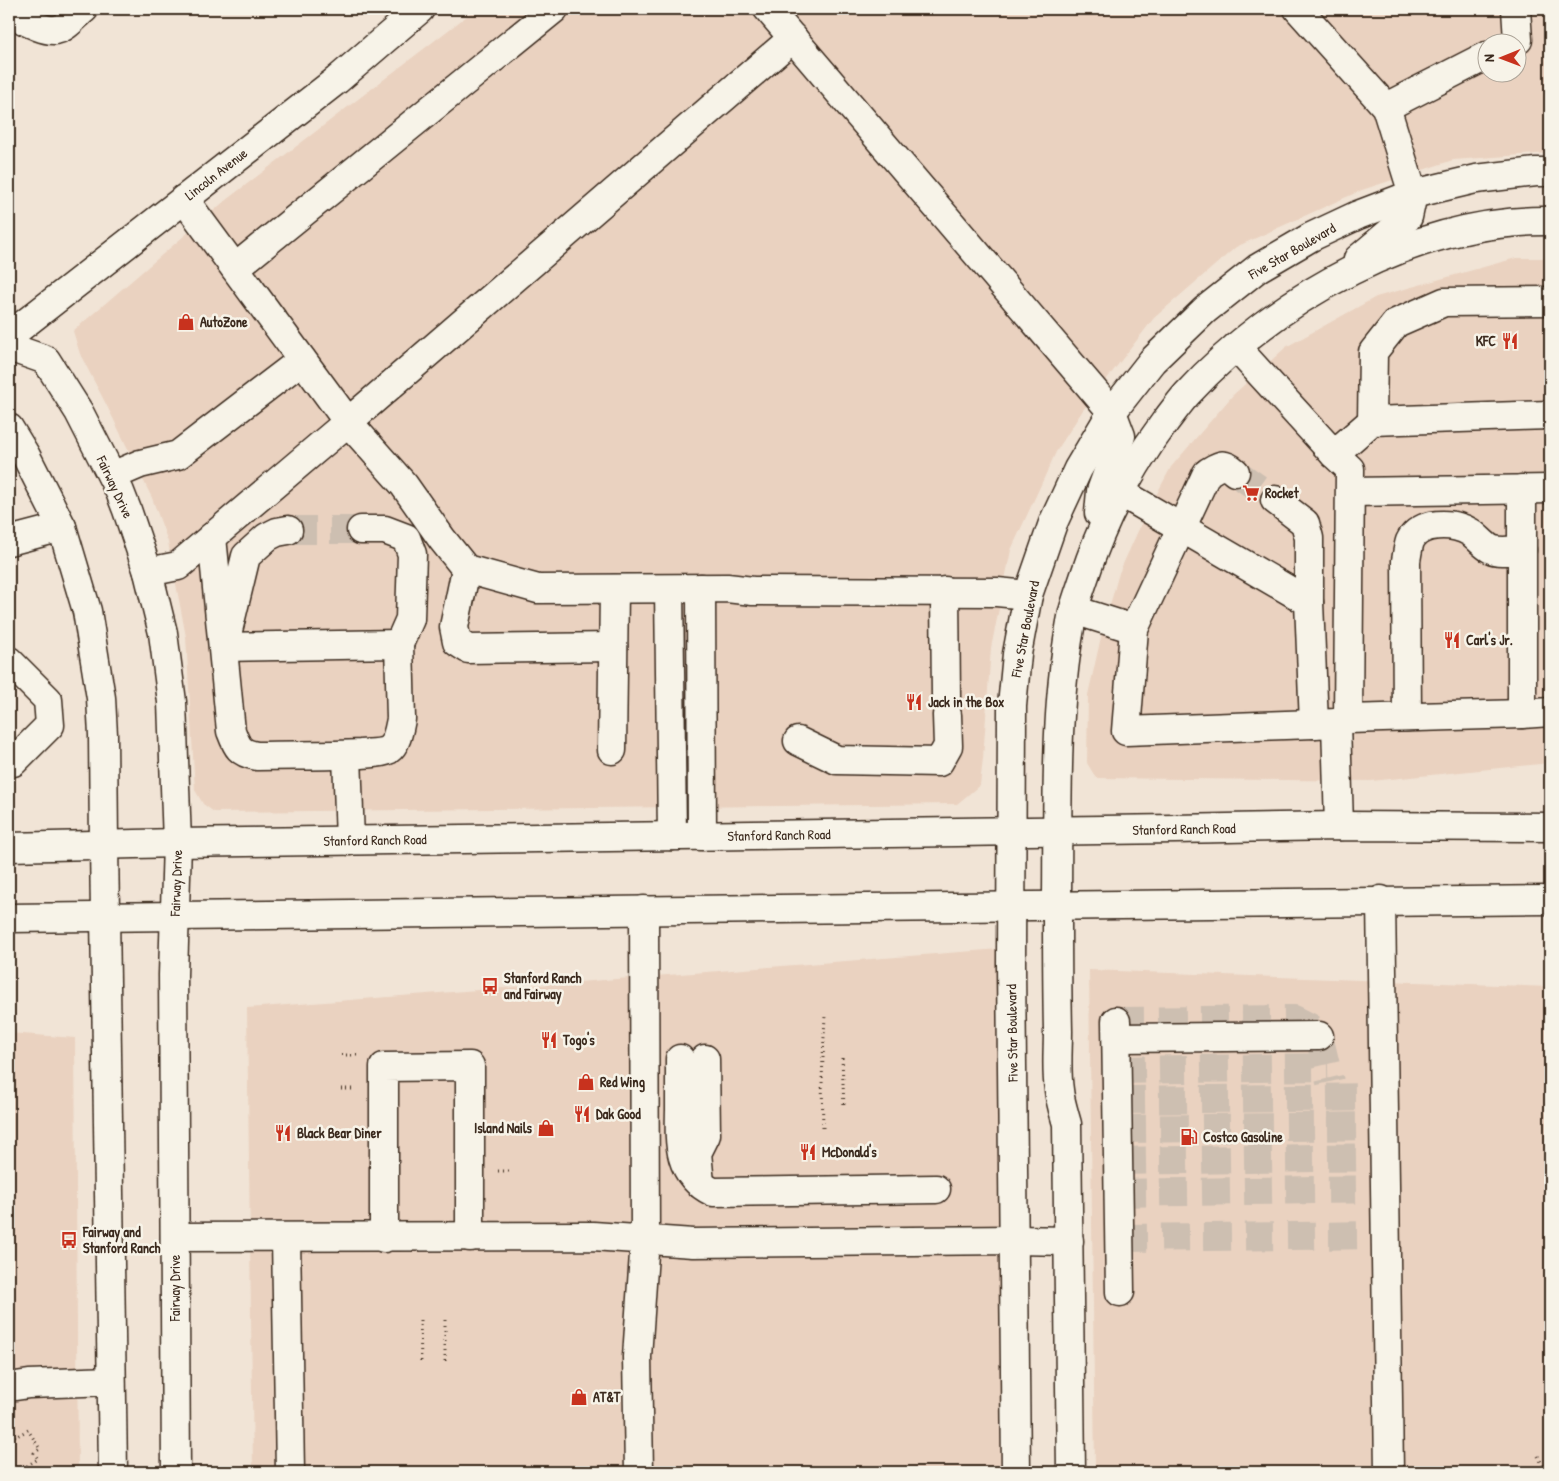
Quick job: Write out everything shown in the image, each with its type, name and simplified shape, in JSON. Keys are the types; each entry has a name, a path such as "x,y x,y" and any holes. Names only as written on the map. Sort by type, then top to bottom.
{"street":[{"path":"9,13 38,26 55,30 68,23 84,9"},
{"name":"Lincoln Avenue","path":"9,336 337,80 420,9"},
{"path":"235,268 554,9"},
{"path":"768,9 1112,412 1122,436 1101,491 1096,542"},
{"path":"1298,9 1386,107 1414,194 1408,217 1332,280"},
{"path":"1516,9 1517,32"},
{"path":"148,572 178,566 793,38"},
{"path":"1386,107 1476,61"},
{"name":"Five Star Boulevard","path":"1016,1472 1011,906 1012,706 1017,654 1028,595 1053,524 1078,469 1112,412 1152,361 1205,310 1258,268 1311,237 1342,222 1414,194 1476,179 1550,172"},
{"path":"184,199 348,422 404,485 442,540 466,570 538,589 701,588 753,591 945,592 1028,595"},
{"path":"1072,1472 1067,1124 1058,1088 1058,734 1063,674 1074,610 1096,542 1120,492 1144,450 1186,395 1236,347 1286,308 1332,280 1387,255 1445,235 1486,225 1550,220"},
{"path":"1372,421 1373,352 1396,323 1444,302 1550,301"},
{"name":"Fairway Drive","path":"9,347 46,360 79,412 127,510 148,572 163,633 172,702 177,842 173,975 176,1472"},
{"path":"1236,347 1350,469 1351,492 1333,722 1338,826"},
{"path":"112,476 140,464 178,454 302,360"},
{"path":"1334,454 1372,421 1550,415"},
{"path":"9,428 26,456 62,527 83,593 98,668 103,735 113,1472"},
{"path":"1235,472 1228,466 1219,466 1207,473 1134,629 1126,731 1550,712"},
{"path":"1522,489 1522,714"},
{"path":"1351,492 1550,489"},
{"path":"1120,492 1309,602"},
{"path":"1275,500 1305,523 1310,538 1309,602 1333,722"},
{"path":"1407,717 1406,561 1410,541 1420,530 1435,525 1452,525 1468,531 1490,549 1498,551 1522,550"},
{"path":"9,540 62,527"},
{"path":"224,647 246,556 267,537 277,532 288,530"},
{"path":"212,537 224,647 230,731 239,749 247,754 257,756 347,755 389,750 395,741 401,719 398,644 410,619 412,554 406,538 385,530 361,530"},
{"path":"466,570 454,627 457,642 468,649 613,647"},
{"path":"701,588 702,836"},
{"path":"612,750 614,589"},
{"path":"669,589 672,836"},
{"path":"798,740 837,760 939,762 948,746 945,592"},
{"path":"1074,610 1134,629"},
{"path":"224,647 398,644"},
{"path":"9,762 14,762 50,725 48,700 13,673"},
{"path":"347,755 350,841"},
{"name":"Stanford Ranch Road","path":"9,847 177,842 1338,826 1550,827"},
{"path":"1381,900 1389,1472"},
{"path":"9,918 1381,900 1550,900"},
{"path":"639,1472 637,1357 645,1239 644,910"},
{"path":"1120,1292 1117,1030 1319,1036"},
{"path":"693,1059 679,1146 686,1165 701,1186 713,1192 936,1189"},
{"path":"384,1238 384,1066 470,1066 470,1237"},
{"path":"175,1238 593,1236 693,1243 1069,1241"},
{"path":"286,1238 290,1472"},
{"path":"9,1387 29,1384 111,1381"}],"path":[{"path":"823,1128 822,1079 825,1016"},
{"path":"842,1058 844,1108"},
{"path":"420,1320 421,1362"},
{"path":"445,1320 445,1361"},
{"path":"9,1430 11,1429 15,1437 29,1429 40,1449 34,1453 38,1459 22,1468 24,1472"},
{"path":"1538,1456 1546,1472"}],"shaded area":[{"path":"476,9 1550,9 1550,153 1453,160 1362,190 1236,247 1154,318 1083,410 1056,452 1011,550 991,648 980,785 957,804 214,812 203,804 195,790 186,637 168,542 152,498 80,354 73,331 226,200"},
{"path":"1516,258 1550,258 1550,763 1371,781 1096,778 1087,763 1088,695 1101,637 1119,573 1143,520 1171,467 1233,395 1286,347 1376,297"},
{"path":"999,949 1006,1472 253,1472 247,1008"},
{"path":"1089,970 1550,987 1550,1472 1095,1472"},
{"path":"9,1033 75,1038 78,1472 9,1472"}],"tunnel":[{"path":"1235,472 1275,500"},
{"path":"288,530 361,530"},
{"path":"1116,1021 1294,1019 1310,1027 1319,1036 1330,1082"},
{"path":"1117,1070 1328,1067"},
{"path":"1117,1100 1384,1097"},
{"path":"1118,1129 1384,1126"},
{"path":"1118,1161 1385,1157"},
{"path":"1118,1193 1385,1189"},
{"path":"1119,1238 1385,1235"}],"place":[{"name":"AutoZone","path":"186,322"},
{"name":"KFC","path":"1510,341"},
{"name":"Rocket","path":"1251,493"},
{"name":"Carl's Jr.","path":"1452,640"},
{"name":"Jack in the Box","path":"914,702"},
{"name":"Stanford Ranch and Fairway","path":"490,986"},
{"name":"Togo's","path":"549,1040"},
{"name":"Red Wing","path":"586,1082"},
{"name":"Dak Good","path":"582,1114"},
{"name":"Island Nails","path":"546,1128"},
{"name":"Black Bear Diner","path":"283,1133"},
{"name":"Costco Gasoline","path":"1189,1137"},
{"name":"McDonald's","path":"808,1152"},
{"name":"Fairway and Stanford Ranch","path":"69,1240"},
{"name":"AT&T","path":"579,1397"}]}
